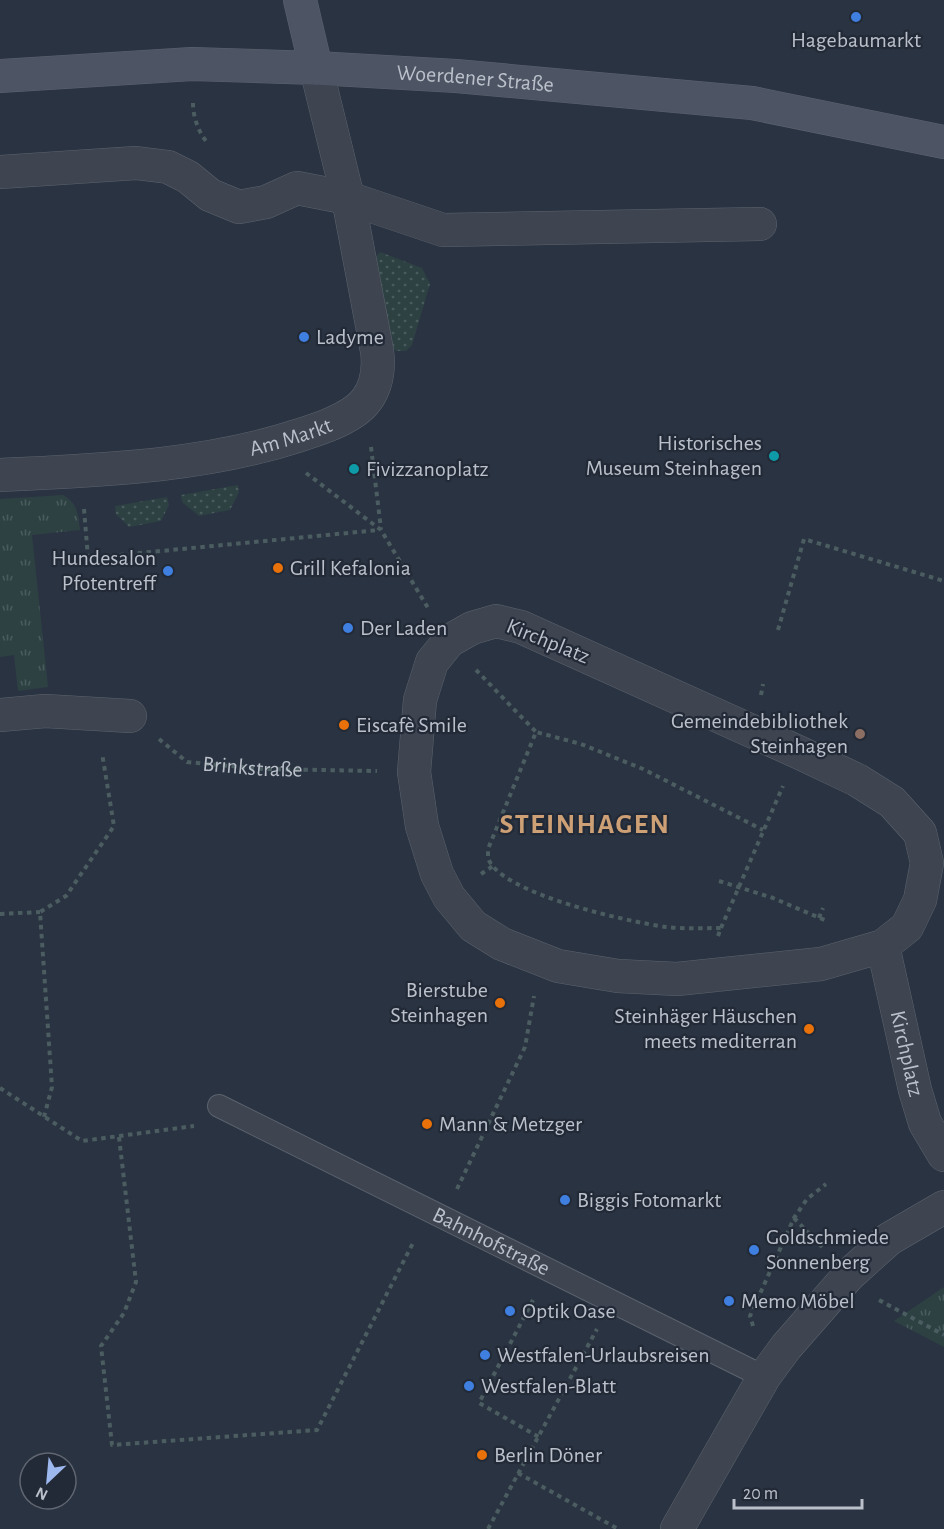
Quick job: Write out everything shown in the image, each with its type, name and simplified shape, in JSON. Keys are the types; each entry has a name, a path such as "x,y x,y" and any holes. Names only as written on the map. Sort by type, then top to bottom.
{"main road":[{"path":"300,0 316,68"},
{"name":"Woerdener Straße","path":"0,76 192,64 316,68 479,78 752,103 944,142"}],"street":[{"path":"316,68 348,198 379,367 375,384 366,400"},
{"path":"0,172 136,164 168,167 188,177 210,195 239,207 266,202 297,188 348,198 443,230 760,224"},
{"name":"Am Markt","path":"0,475 81,471 183,461 269,445 325,427 355,411 366,400"},
{"name":"Kirchplatz","path":"496,621 521,627 808,756 857,780 892,802 920,833 927,863 920,900 907,927 883,946 821,964 677,979 618,976 558,966 502,945 473,926 449,897 436,874 422,826 414,772 420,700 432,662 449,641 472,628 496,621"},
{"path":"0,715 45,711 130,716"},
{"name":"Kirchplatz","path":"883,946 915,1090 925,1122 944,1155"},
{"path":"677,1529 764,1377 786,1347 849,1275 889,1239 944,1207"}],"lane":[{"name":"Bahnhofstraße","path":"219,1106 764,1377"}],"path":[{"path":"192,64 193,110 201,134 207,142"},
{"path":"366,400 380,530"},
{"path":"269,445 380,530 449,641 536,732 580,744 643,769 763,830"},
{"path":"81,471 88,558 380,530"},
{"path":"778,630 804,539 944,581"},
{"path":"0,914 40,912 66,896 114,826 96,714"},
{"name":"Brinkstraße","path":"130,716 187,762 264,769 414,772"},
{"path":"536,732 488,849 488,858 493,866 524,889 590,911 666,927"},
{"path":"721,928 783,785"},
{"path":"480,875 493,866"},
{"path":"719,881 773,898 826,920"},
{"path":"819,918 823,909"},
{"path":"40,912 52,1088 44,1117"},
{"path":"119,1137 136,1282 124,1313 101,1346 112,1445 317,1430 525,1047 541,960"},
{"path":"0,1088 82,1142 200,1125 219,1106"},
{"path":"764,1377 750,1316 794,1218 807,1199 826,1184"},
{"path":"539,1437 479,1403 549,1270"},
{"path":"849,1275 873,1297 944,1335"},
{"path":"488,1529 612,1301"},
{"path":"518,1473 618,1529"}],"green space":[{"path":"380,252 422,268 430,284 412,345 406,351 396,351 391,347 374,259"},
{"path":"238,485 239,492 230,510 199,516 182,502 181,495"},
{"path":"63,495 72,502 78,514 80,530 32,535 48,687 18,691 14,655 0,657 0,499"},
{"path":"167,497 169,505 161,521 129,527 116,514 115,506"},
{"path":"944,1287 944,1347 894,1321"}],"place":[{"name":"Hagebaumarkt","path":"856,17"},
{"name":"Ladyme","path":"304,337"},
{"name":"Historisches Museum Steinhagen","path":"774,456"},
{"name":"Fivizzanoplatz","path":"354,469"},
{"name":"Grill Kefalonia","path":"278,568"},
{"name":"Hundesalon Pfotentreff","path":"168,571"},
{"name":"Der Laden","path":"348,628"},
{"name":"Eiscafè Smile","path":"344,725"},
{"name":"Gemeindebibliothek Steinhagen","path":"860,734"},
{"name":"Bierstube Steinhagen","path":"500,1003"},
{"name":"Steinhäger Häuschen meets mediterran","path":"809,1029"},
{"name":"Mann & Metzger","path":"427,1124"},
{"name":"Biggis Fotomarkt","path":"565,1200"},
{"name":"Goldschmiede Sonnenberg","path":"754,1250"},
{"name":"Memo Möbel","path":"729,1301"},
{"name":"Optik Oase","path":"510,1311"},
{"name":"Westfalen-Urlaubsreisen","path":"485,1355"},
{"name":"Westfalen-Blatt","path":"469,1386"},
{"name":"Berlin Döner","path":"482,1455"}],"district":[{"name":"STEINHAGEN","path":"585,825"}]}
